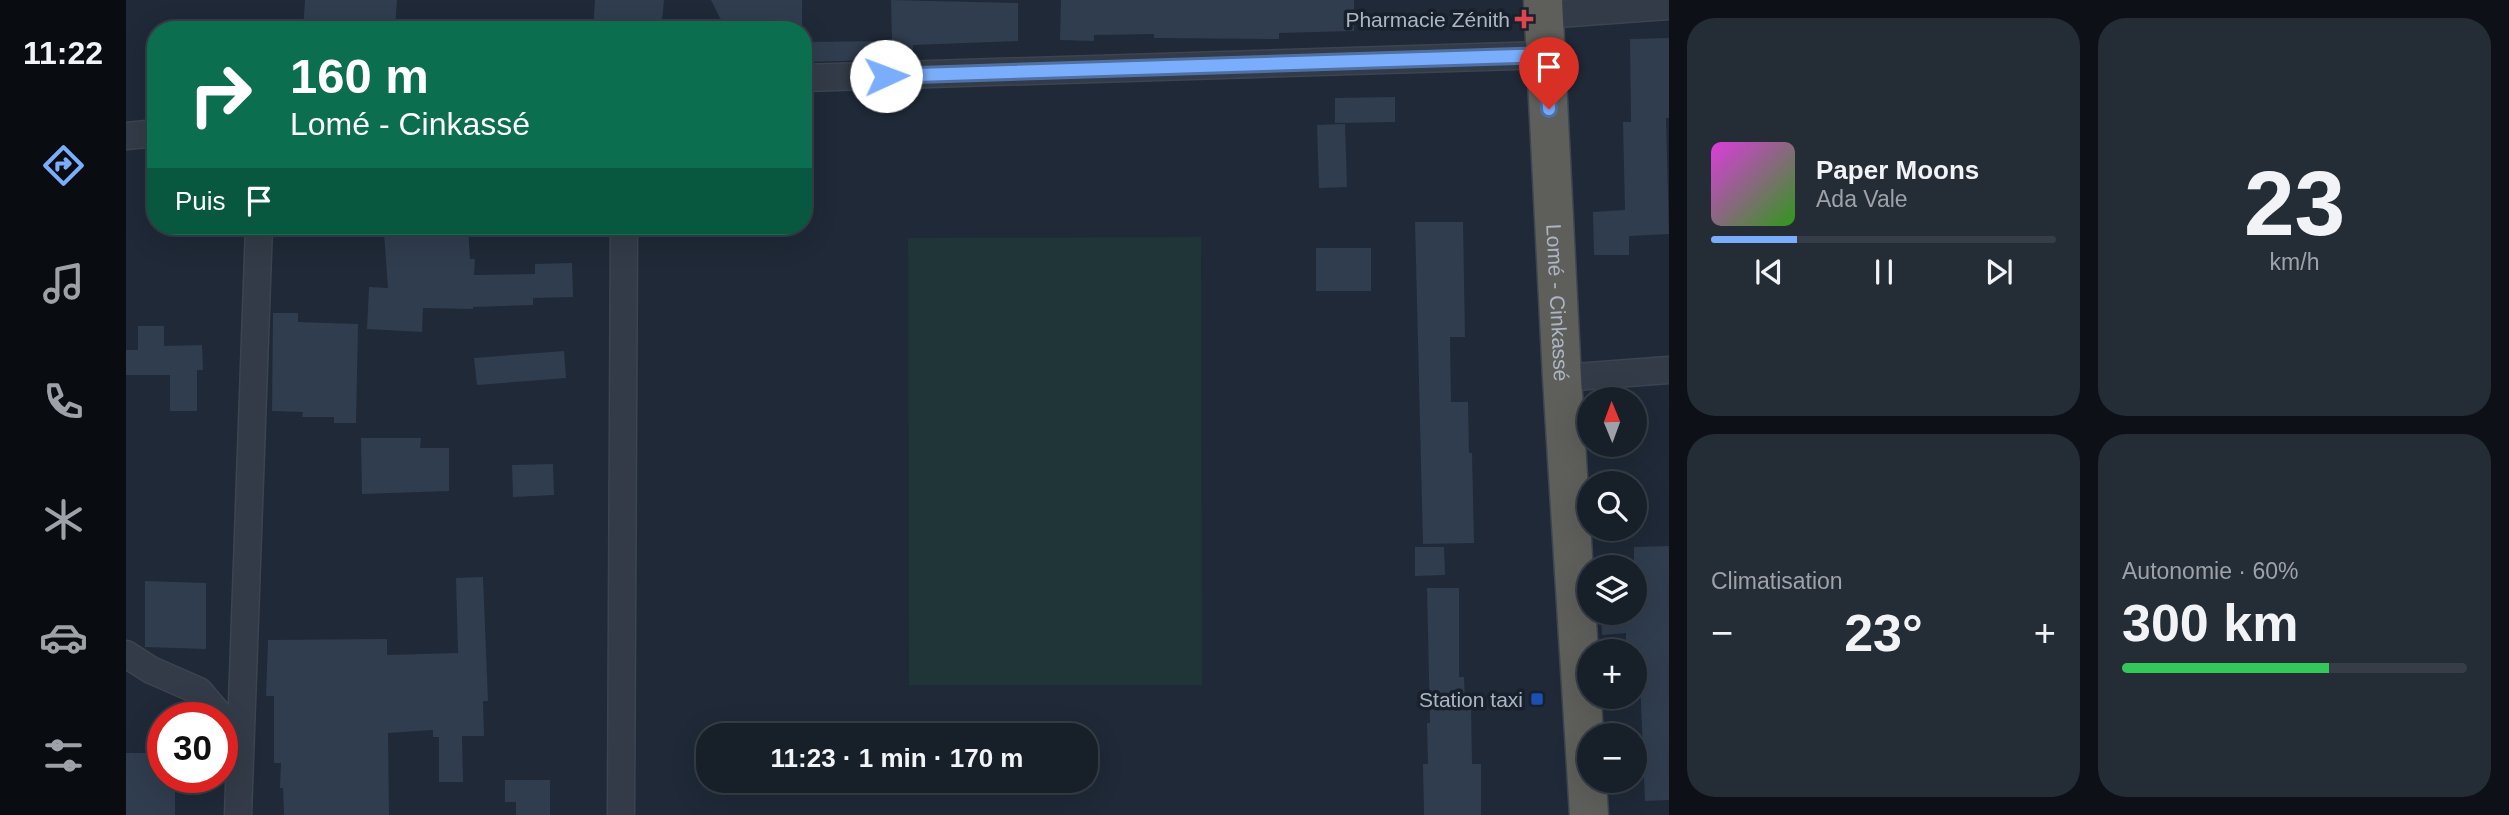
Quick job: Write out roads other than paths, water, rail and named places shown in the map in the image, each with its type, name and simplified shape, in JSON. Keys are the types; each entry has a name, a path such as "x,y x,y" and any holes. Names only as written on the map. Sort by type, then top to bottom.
{"highway":[{"name":"Lomé - Cinkassé","path":"1544,7 1562,378 1589,815"}],"street":[{"path":"1544,7 1669,6"},
{"path":"812,78 1546,55"},
{"path":"126,136 147,134"},
{"path":"238,815 259,235"},
{"path":"621,815 624,235"},
{"path":"1562,378 1669,370"},
{"path":"126,654 151,670 199,691 208,702"}],"place":[{"name":"Pharmacie Zénith","path":"1524,19"},
{"name":"Station taxi","path":"1537,699"}]}
